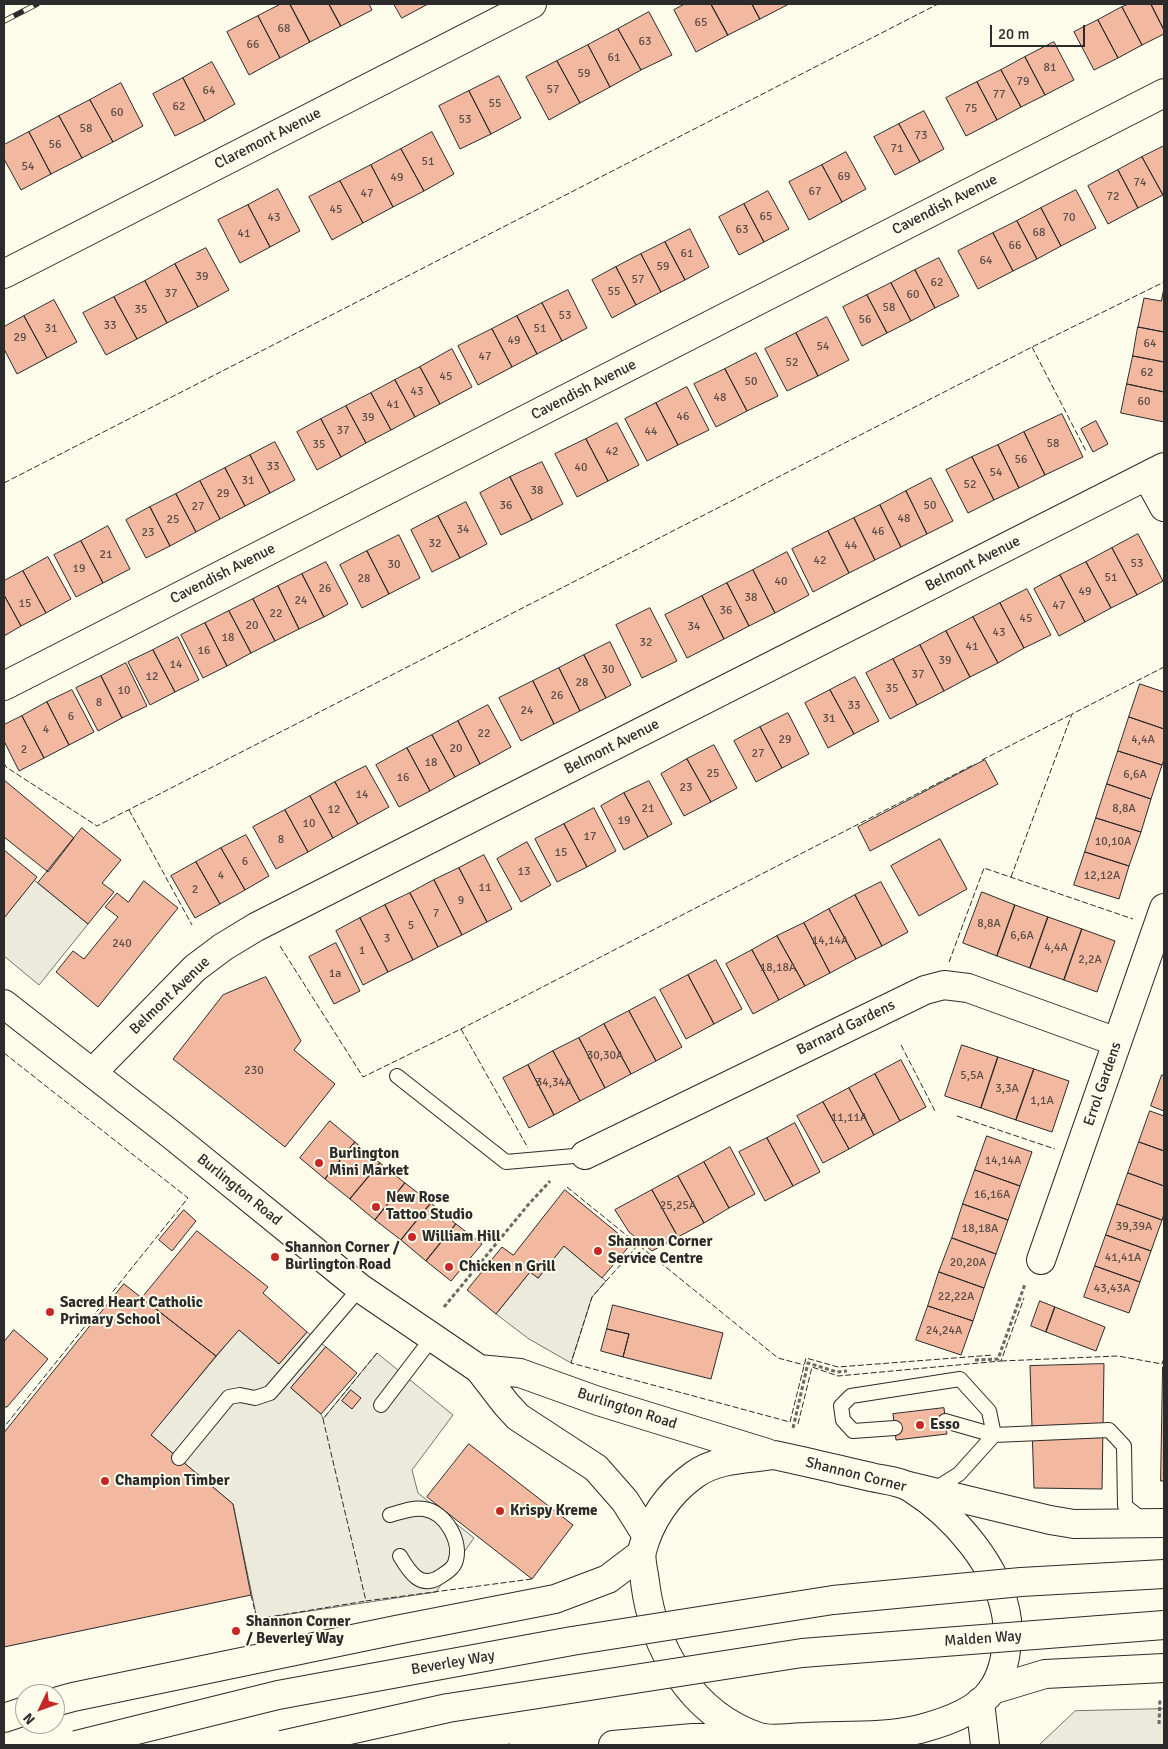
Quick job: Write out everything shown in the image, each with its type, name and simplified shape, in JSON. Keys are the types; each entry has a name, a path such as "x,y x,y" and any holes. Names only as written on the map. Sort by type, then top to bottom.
{"main road":[{"name":"Claremont Avenue","path":"4,274 532,4"},
{"name":"Cavendish Avenue","path":"4,686 1164,93"},
{"path":"1156,471 1164,507"},
{"name":"Belmont Avenue","path":"93,1072 195,968 223,947 256,927 1156,471"},
{"name":"Errol Gardens","path":"1041,1260 1164,908"},
{"name":"Barnard Gardens","path":"585,1155 925,990 944,985 968,988 1117,1042"},
{"name":"Burlington Road","path":"4,1004 93,1072 360,1288 479,1370 518,1417 547,1438 596,1468 624,1501 644,1545"},
{"name":"Burlington Road","path":"479,1370 520,1373 598,1401 783,1445"},
{"name":"Shannon Corner","path":"644,1545 653,1519 673,1494 695,1474 719,1462 783,1445 920,1489 964,1534 983,1558 998,1588 1007,1619 1005,1661 986,1696"},
{"path":"920,1489 1074,1524 1156,1523"},
{"path":"65,1699 555,1599 608,1579 644,1545"},
{"path":"644,1545 647,1599 656,1633 673,1669 709,1709 734,1726 762,1738"},
{"name":"Beverley Way","path":"76,1745 278,1695 572,1641 834,1600 1021,1582 1164,1574"},
{"name":"Malden Way","path":"282,1745 448,1708 802,1653 1164,1626"},
{"path":"622,1745 693,1738 912,1739 956,1717 986,1696 1045,1674 1164,1668"},
{"path":"985,1745 986,1696"}],"lane":[{"path":"397,1076 506,1162 585,1155"},
{"path":"179,1458 229,1397 240,1395 255,1398 270,1393 360,1288"},
{"path":"380,1405 432,1338"},
{"path":"895,1428 853,1431 843,1420 840,1406 851,1396 960,1379 989,1411 994,1435"},
{"path":"945,1421 994,1435 1108,1430 1124,1446 1125,1506 1156,1523"},
{"path":"920,1489 959,1474 994,1435"},
{"path":"390,1515 409,1509 425,1509 436,1513 450,1528 455,1540 457,1552 454,1564 435,1580 425,1582 416,1578 407,1569 400,1556"}],"path":[{"path":"444,1307 545,1187 585,1155"},
{"path":"969,1361 998,1358 1028,1277 1041,1260"},
{"path":"783,1445 808,1363 837,1372 856,1370"},
{"path":"1159,1724 1160,1697"}],"shaded area":[{"path":"34,880 88,924 39,985 4,956 4,918"},
{"path":"564,1246 606,1281 592,1297 571,1363 529,1339 496,1314 530,1272 538,1278"},
{"path":"239,1330 279,1364 307,1332 326,1347 291,1388 321,1414 323,1419 377,1353 453,1415 412,1470 418,1493 474,1538 436,1592 257,1619 233,1504 151,1435"},
{"path":"1164,1709 1164,1745 1039,1745 1075,1711"}],"building":[{"path":"281,4 290,4 310,42 280,58 258,16"},
{"path":"290,4 329,4 341,26 310,42"},
{"path":"329,4 369,4 372,10 341,26"},
{"path":"394,4 428,4 402,18"},
{"path":"685,4 711,4 728,35 696,52 674,10"},
{"path":"711,4 752,4 760,19 728,35"},
{"path":"752,4 789,4 760,19"},
{"path":"1129,4 1151,4 1164,30 1164,34 1142,45 1122,7"},
{"path":"1151,4 1164,4 1164,30"},
{"path":"1122,7 1142,45 1118,58 1098,20"},
{"path":"649,12 672,55 641,70 618,29"},
{"path":"258,16 280,58 249,75 227,32"},
{"path":"1098,20 1118,58 1094,70 1074,32"},
{"path":"618,29 641,70 610,87 588,45"},
{"path":"1054,42 1074,80 1045,95 1025,57"},
{"path":"588,45 610,87 580,103 557,61"},
{"path":"1025,57 1045,95 1021,107 1001,70"},
{"path":"557,61 580,103 549,120 526,77"},
{"path":"212,62 235,104 205,121 183,78"},
{"path":"1001,70 1021,107 997,120 977,82"},
{"path":"499,76 521,118 491,134 469,91"},
{"path":"183,78 205,121 175,136 153,94"},
{"path":"977,82 997,120 966,136 946,98"},
{"path":"121,83 143,126 113,142 90,100"},
{"path":"469,91 491,134 460,149 439,106"},
{"path":"90,100 113,142 82,158 59,116"},
{"path":"924,111 944,149 920,162 899,124"},
{"path":"59,116 82,158 51,174 29,132"},
{"path":"899,124 920,162 895,175 874,137"},
{"path":"29,132 51,174 21,190 4,159 4,145"},
{"path":"432,132 454,174 424,191 401,149"},
{"path":"1164,146 1164,194 1163,195 1142,157"},
{"path":"401,149 424,191 393,207 371,165"},
{"path":"846,152 866,189 842,202 822,165"},
{"path":"1142,157 1163,195 1138,208 1118,170"},
{"path":"371,165 393,207 363,223 340,181"},
{"path":"822,165 842,202 809,220 789,182"},
{"path":"1118,170 1138,208 1108,224 1088,186"},
{"path":"340,181 363,223 332,240 309,197"},
{"path":"278,189 300,231 270,247 248,205"},
{"path":"1076,190 1096,228 1061,246 1041,208"},
{"path":"768,191 789,229 764,242 744,204"},
{"path":"744,204 764,242 739,255 719,217"},
{"path":"248,205 270,247 240,263 218,220"},
{"path":"1041,208 1061,246 1037,259 1017,221"},
{"path":"1017,221 1037,259 1013,271 993,233"},
{"path":"690,229 709,267 685,280 665,242"},
{"path":"993,233 1013,271 978,289 958,251"},
{"path":"665,242 685,280 661,292 641,254"},
{"path":"206,248 229,290 198,307 175,264"},
{"path":"641,254 661,292 636,305 616,267"},
{"path":"939,258 959,296 935,308 915,270"},
{"path":"175,264 198,307 167,323 145,281"},
{"path":"616,267 636,305 612,318 592,280"},
{"path":"915,270 935,308 911,321 891,283"},
{"path":"145,281 167,323 137,339 114,297"},
{"path":"891,283 911,321 887,333 867,295"},
{"path":"1164,288 1164,332 1138,327 1144,298 1161,301"},
{"path":"568,290 587,328 562,341 542,303"},
{"path":"867,295 887,333 862,346 843,307"},
{"path":"114,297 137,339 106,355 83,313"},
{"path":"54,300 77,342 47,358 24,316"},
{"path":"542,303 562,341 537,354 517,316"},
{"path":"24,316 47,358 17,374 4,349 4,327"},
{"path":"517,316 537,354 512,367 492,329"},
{"path":"827,317 849,360 818,376 796,333"},
{"path":"1138,327 1164,332 1164,362 1133,356"},
{"path":"492,329 512,367 478,385 458,346"},
{"path":"796,333 818,376 787,391 765,349"},
{"path":"452,349 472,387 440,404 420,367"},
{"path":"756,353 778,396 747,411 725,369"},
{"path":"1133,356 1164,362 1164,392 1127,384"},
{"path":"420,367 440,404 415,417 395,380"},
{"path":"725,369 747,411 716,427 694,384"},
{"path":"395,380 415,417 391,430 371,393"},
{"path":"1127,384 1164,392 1164,422 1121,413"},
{"path":"687,387 709,430 678,445 656,403"},
{"path":"371,393 391,430 366,443 346,406"},
{"path":"656,403 678,445 647,461 625,419"},
{"path":"346,406 366,443 341,457 321,419"},
{"path":"1062,414 1083,457 1045,475 1024,432"},
{"path":"321,419 341,457 317,470 297,432"},
{"path":"1096,421 1108,444 1093,452 1081,429"},
{"path":"617,423 639,465 608,481 586,439"},
{"path":"1024,432 1045,475 1019,488 998,445"},
{"path":"586,439 608,481 577,497 555,454"},
{"path":"275,442 295,480 270,493 250,455"},
{"path":"998,445 1019,488 994,500 972,457"},
{"path":"250,455 270,493 245,506 225,468"},
{"path":"972,457 994,500 968,513 946,470"},
{"path":"542,462 563,504 532,520 510,477"},
{"path":"225,468 245,506 220,519 200,481"},
{"path":"510,477 532,520 501,535 480,493"},
{"path":"931,478 953,521 927,534 906,491"},
{"path":"200,481 220,519 196,532 176,494"},
{"path":"906,491 927,534 901,547 880,505"},
{"path":"176,494 196,532 170,546 150,507"},
{"path":"466,502 487,544 460,558 438,516"},
{"path":"880,505 901,547 875,560 854,518"},
{"path":"150,507 170,546 146,558 126,520"},
{"path":"438,516 460,558 432,572 411,530"},
{"path":"854,518 875,560 849,573 828,531"},
{"path":"108,526 130,569 103,583 81,541"},
{"path":"828,531 849,573 813,592 792,549"},
{"path":"1138,534 1163,581 1137,595 1112,548"},
{"path":"399,535 420,578 389,594 367,551"},
{"path":"81,541 103,583 76,597 54,555"},
{"path":"1112,548 1137,595 1111,608 1086,562"},
{"path":"367,551 389,594 362,608 340,565"},
{"path":"787,552 809,595 775,613 753,570"},
{"path":"48,557 71,599 46,613 23,571"},
{"path":"326,562 348,604 324,617 302,574"},
{"path":"1086,562 1111,608 1085,622 1060,575"},
{"path":"753,570 775,613 749,626 727,583"},
{"path":"23,571 46,613 21,626 4,595 4,581"},
{"path":"302,574 324,617 299,629 278,586"},
{"path":"1060,575 1085,622 1059,636 1034,589"},
{"path":"727,583 749,626 724,639 702,596"},
{"path":"278,586 299,629 275,641 253,599"},
{"path":"1027,589 1051,635 1024,648 1000,603"},
{"path":"4,595 21,626 4,636"},
{"path":"702,596 724,639 687,658 665,615"},
{"path":"253,599 275,641 251,653 229,611"},
{"path":"1000,603 1024,648 998,663 973,617"},
{"path":"650,608 677,661 642,678 616,625"},
{"path":"229,611 251,653 227,666 205,623"},
{"path":"973,617 998,663 970,677 946,631"},
{"path":"205,623 227,666 203,678 181,635"},
{"path":"946,631 970,677 944,691 920,645"},
{"path":"178,637 199,680 175,692 153,650"},
{"path":"610,642 631,685 606,698 584,655"},
{"path":"920,645 944,691 917,705 893,659"},
{"path":"153,650 175,692 150,705 128,662"},
{"path":"584,655 606,698 580,711 559,668"},
{"path":"893,659 917,705 890,719 866,673"},
{"path":"126,663 147,706 122,718 101,676"},
{"path":"559,668 580,711 554,724 533,681"},
{"path":"101,676 122,718 98,731 76,688"},
{"path":"855,677 879,721 854,734 830,690"},
{"path":"533,681 554,724 521,741 499,698"},
{"path":"1140,684 1164,692 1164,729 1129,717"},
{"path":"72,690 94,732 69,745 47,702"},
{"path":"830,690 854,734 828,748 805,703"},
{"path":"47,702 69,745 44,758 22,716"},
{"path":"488,705 511,747 480,764 458,721"},
{"path":"788,713 809,754 782,768 760,727"},
{"path":"22,716 44,758 19,771 4,741 4,725"},
{"path":"1129,717 1164,729 1164,760 1162,765 1118,751"},
{"path":"458,721 480,764 455,777 432,735"},
{"path":"760,727 782,768 756,782 734,741"},
{"path":"432,735 455,777 430,791 407,748"},
{"path":"714,745 737,788 711,802 687,759"},
{"path":"407,748 430,791 399,807 376,765"},
{"path":"1118,751 1162,765 1151,799 1107,784"},
{"path":"687,759 711,802 684,816 661,774"},
{"path":"985,760 998,784 870,851 858,827"},
{"path":"366,766 389,807 358,824 335,782"},
{"path":"4,780 74,838 48,872 4,837"},
{"path":"649,781 672,824 648,837 624,793"},
{"path":"335,782 358,824 333,838 310,796"},
{"path":"1107,784 1151,799 1141,832 1096,818"},
{"path":"624,793 648,837 624,850 601,806"},
{"path":"310,796 333,838 308,852 285,810"},
{"path":"594,808 616,851 587,867 564,824"},
{"path":"285,810 308,852 276,869 253,827"},
{"path":"1096,818 1141,832 1129,866 1085,852"},
{"path":"564,824 587,867 557,882 535,839"},
{"path":"82,828 121,860 102,883 114,892 88,924 38,883"},
{"path":"246,835 269,876 245,890 221,848"},
{"path":"940,839 967,889 919,916 891,866"},
{"path":"527,842 551,885 521,902 497,859"},
{"path":"221,848 245,890 220,904 196,862"},
{"path":"4,850 37,877 4,918"},
{"path":"1085,852 1129,866 1119,899 1074,885"},
{"path":"484,855 512,909 487,922 459,868"},
{"path":"196,862 220,904 195,918 171,876"},
{"path":"459,868 487,922 462,935 434,880"},
{"path":"434,880 462,935 438,947 410,893"},
{"path":"144,881 178,908 98,1007 56,972 73,951 84,959 118,917 105,907 117,893 128,902"},
{"path":"881,882 908,932 882,946 855,895"},
{"path":"982,892 1015,905 997,956 963,943"},
{"path":"410,893 438,947 413,960 385,905"},
{"path":"855,895 882,946 856,959 829,909"},
{"path":"385,905 413,960 388,972 360,918"},
{"path":"1015,905 1048,917 1030,968 997,956"},
{"path":"829,909 856,959 830,973 804,923"},
{"path":"1048,917 1082,929 1064,980 1030,968"},
{"path":"360,918 388,972 363,985 336,931"},
{"path":"804,923 830,973 805,986 777,936"},
{"path":"1082,929 1115,941 1097,992 1064,980"},
{"path":"777,936 805,986 779,1000 752,950"},
{"path":"336,943 360,991 334,1004 309,957"},
{"path":"752,950 779,1000 753,1014 726,964"},
{"path":"716,960 742,1009 714,1024 688,975"},
{"path":"688,975 714,1024 686,1039 660,990"},
{"path":"266,977 301,1041 294,1050 335,1084 285,1147 173,1059 223,995"},
{"path":"655,997 682,1047 656,1061 629,1011"},
{"path":"629,1011 656,1061 631,1074 604,1024"},
{"path":"604,1024 631,1074 605,1088 579,1038"},
{"path":"579,1038 605,1088 580,1101 553,1051"},
{"path":"962,1045 998,1057 981,1108 945,1096"},
{"path":"553,1051 580,1101 554,1115 528,1065"},
{"path":"998,1057 1034,1069 1016,1120 981,1108"},
{"path":"901,1060 926,1107 900,1121 875,1074"},
{"path":"528,1065 554,1115 529,1128 503,1078"},
{"path":"1034,1069 1069,1081 1052,1132 1016,1120"},
{"path":"875,1074 900,1121 874,1135 849,1088"},
{"path":"1162,1075 1164,1076 1164,1111 1151,1106"},
{"path":"849,1088 874,1135 849,1149 823,1102"},
{"path":"823,1102 849,1149 823,1163 797,1116"},
{"path":"1150,1111 1164,1116 1164,1151 1139,1142"},
{"path":"330,1121 355,1142 325,1179 300,1158"},
{"path":"795,1123 820,1172 793,1186 767,1138"},
{"path":"987,1136 1032,1152 1020,1186 975,1170"},
{"path":"767,1138 793,1186 765,1201 739,1152"},
{"path":"355,1142 380,1163 350,1199 325,1179"},
{"path":"1139,1142 1164,1151 1164,1186 1128,1173"},
{"path":"730,1147 755,1194 729,1208 704,1162"},
{"path":"704,1162 729,1208 704,1223 678,1176"},
{"path":"380,1163 405,1183 375,1220 350,1199"},
{"path":"975,1170 1020,1186 1008,1220 963,1204"},
{"path":"1128,1173 1164,1186 1164,1214 1162,1220 1117,1204"},
{"path":"678,1176 704,1223 678,1237 652,1190"},
{"path":"405,1183 431,1203 401,1240 375,1220"},
{"name":"Shannon Corner Service Centre","path":"565,1190 631,1244 602,1278 564,1246 538,1278 530,1272 496,1314 467,1290 502,1247 513,1255"},
{"path":"652,1190 678,1237 652,1251 629,1232 615,1210"},
{"path":"431,1203 456,1224 426,1261 401,1240"},
{"path":"963,1204 1008,1220 996,1254 952,1238"},
{"path":"1117,1204 1162,1220 1151,1251 1106,1235"},
{"path":"184,1210 196,1221 172,1251 159,1240"},
{"path":"456,1224 482,1244 451,1281 426,1261"},
{"path":"197,1231 268,1287 263,1293 307,1332 279,1364 239,1330 216,1356 142,1298"},
{"path":"1106,1235 1151,1251 1140,1282 1095,1266"},
{"path":"952,1238 996,1254 984,1288 939,1272"},
{"path":"1095,1266 1140,1282 1129,1313 1084,1297"},
{"path":"939,1272 984,1288 973,1321 928,1306"},
{"name":"Champion Timber","path":"124,1284 216,1356 151,1435 233,1504 251,1595 4,1647 4,1433"},
{"path":"1040,1301 1055,1307 1046,1332 1031,1326"},
{"path":"613,1305 723,1333 711,1379 623,1357 629,1334 607,1329"},
{"path":"928,1306 973,1321 961,1355 916,1340"},
{"path":"1055,1307 1105,1327 1096,1351 1046,1332"},
{"path":"607,1329 629,1334 623,1357 601,1351"},
{"path":"14,1330 48,1359 7,1407 4,1407 4,1342"},
{"path":"326,1347 357,1373 321,1414 291,1388"},
{"path":"1104,1364 1102,1489 1034,1488 1030,1366"},
{"path":"1163,1367 1164,1481 1161,1481"},
{"path":"351,1390 361,1398 352,1409 342,1401"},
{"name":"Esso","path":"944,1408 947,1434 896,1440 893,1414"},
{"name":"Krispy Kreme","path":"469,1444 573,1525 532,1579 427,1497"}],"railway":[{"path":"4,21 37,4"}],"fence":[{"path":"4,483 938,4"},
{"path":"4,763 6,767 97,826 1032,347 1164,282"},
{"path":"1032,347 1086,451"},
{"path":"1011,877 1072,714 1164,667"},
{"path":"982,760 1072,714"},
{"path":"280,946 363,1077 461,1029 975,764"},
{"path":"129,810 192,925"},
{"path":"949,962 984,868 1133,919"},
{"path":"461,1029 528,1148"},
{"path":"901,1045 936,1113"},
{"path":"4,1053 188,1198 4,1427"},
{"path":"957,1116 1055,1149"},
{"path":"567,1187 778,1358 804,1365"},
{"path":"638,1245 592,1297 571,1363 790,1422 806,1358 838,1367 993,1355"},
{"path":"798,1424 812,1367 838,1376 1001,1361 1024,1298"},
{"path":"377,1353 323,1419 366,1601 532,1579"},
{"path":"1001,1361 1118,1356 1162,1364 1164,1358"},
{"path":"251,1595 257,1619 366,1601"}],"place":[{"name":"Burlington Mini Market","path":"319,1163"},
{"name":"New Rose Tattoo Studio","path":"376,1207"},
{"name":"William Hill","path":"412,1237"},
{"name":"Shannon Corner Service Centre","path":"598,1251"},
{"name":"Shannon Corner / Burlington Road","path":"275,1257"},
{"name":"Chicken n Grill","path":"449,1267"},
{"name":"Sacred Heart Catholic Primary School","path":"50,1312"},
{"name":"Esso","path":"920,1425"},
{"name":"Champion Timber","path":"105,1481"},
{"name":"Krispy Kreme","path":"500,1511"},
{"name":"Shannon Corner / Beverley Way","path":"236,1631"}]}
